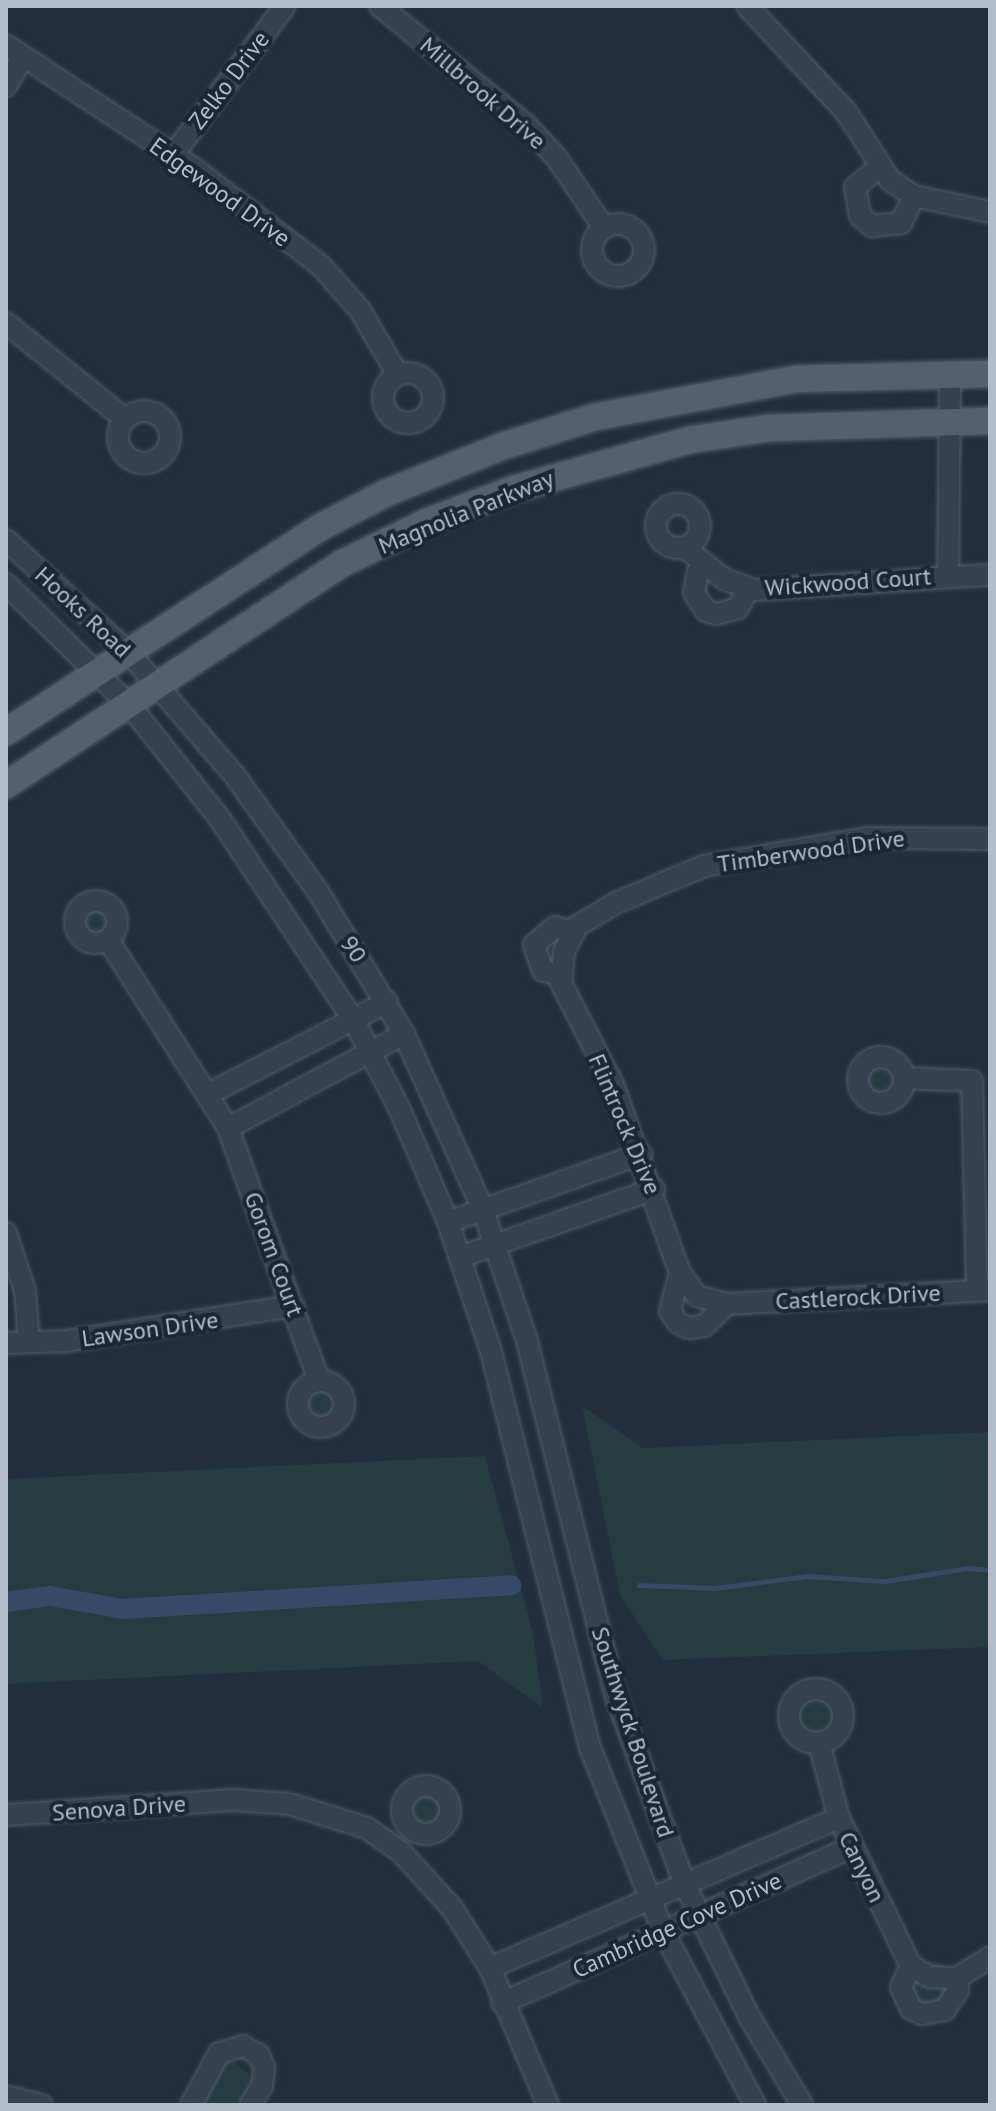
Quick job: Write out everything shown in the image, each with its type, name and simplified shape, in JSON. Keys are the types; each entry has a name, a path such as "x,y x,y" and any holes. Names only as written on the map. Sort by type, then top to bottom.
{"main road":[{"name":"Magnolia Parkway","path":"6,732 98,675 317,529 386,493 503,446 595,417 715,391 797,379 990,374"},
{"name":"Magnolia Parkway","path":"6,785 131,707 343,563 427,522 514,489 689,440 768,428 990,421"}],"street":[{"name":"Zelko Drive","path":"173,155 285,6"},
{"name":"Millbrook Drive","path":"380,6 526,125 556,157 604,228"},
{"path":"747,6 847,113 878,168 914,196 990,212"},
{"name":"Edgewood Drive","path":"14,51 173,155 341,284 398,375"},
{"path":"6,86 14,51"},
{"path":"878,168 855,187 860,216 887,228 911,211 914,196"},
{"path":"6,323 125,419"},
{"path":"948,574 950,374"},
{"name":"Hooks Road","path":"6,540 129,653 158,686"},
{"name":"Wickwood Court","path":"684,547 705,564 748,589 948,574 990,575"},
{"name":"Wickwood Court","path":"705,564 698,572 694,593 706,611 728,613 745,599 748,589"},
{"name":"Hooks Road","path":"6,584 131,707"},
{"name":"90","path":"158,686 248,794 317,890 387,1002 496,1244"},
{"name":"90","path":"131,707 261,874 353,1019 371,1051 448,1222 460,1257"},
{"name":"Timberwood Drive","path":"569,942 616,903 661,881 750,855 867,838 990,839"},
{"path":"562,975 543,971 534,945 555,927 569,942"},
{"name":"Gorom Court","path":"108,940 210,1093 228,1128 319,1381"},
{"name":"Flintrock Drive","path":"569,942 562,975 641,1154 680,1273 697,1296"},
{"path":"210,1093 387,1002"},
{"path":"228,1128 404,1034"},
{"path":"904,1078 972,1081 984,1290"},
{"path":"448,1222 641,1154"},
{"path":"460,1257 654,1189"},
{"path":"6,1233 25,1291 29,1342"},
{"name":"Southwyck Boulevard","path":"496,1244 527,1341 615,1694 698,1916 802,2105"},
{"name":"Southwyck Boulevard","path":"460,1257 491,1351 589,1745 663,1931 755,2105"},
{"path":"680,1273 670,1311 678,1323 689,1328 704,1326 727,1304"},
{"name":"Castlerock Drive","path":"697,1296 727,1304 984,1290"},
{"name":"Lawson Drive","path":"6,1343 181,1327 293,1306"},
{"path":"491,1351 527,1341"},
{"name":"Canyon","path":"819,1743 839,1818 911,1966"},
{"name":"Senova Drive","path":"6,1815 233,1800 331,1813 367,1828 401,1852"},
{"name":"Cambridge Cove Drive","path":"490,1968 839,1818"},
{"path":"412,1831 401,1852 452,1908 490,1968 502,2003 548,2105"},
{"name":"Cambridge Cove Drive","path":"502,2003 852,1847"},
{"path":"957,1978 958,1990 945,2010 922,2014 911,2009 901,1987 911,1966 930,1977 957,1978 990,1957"},
{"path":"191,2105 219,2053 243,2046 259,2055 264,2067 262,2086 250,2105"},
{"path":"6,2096 42,2105"}],"green space":[{"path":"96,910 106,913 109,923 106,933 96,936 86,933 83,923 86,913"},
{"path":"877,1057 893,1064 900,1080 893,1096 877,1103 861,1096 854,1080 861,1064"},
{"path":"316,1375 332,1382 339,1398 332,1414 316,1421 300,1414 293,1398 300,1382"},
{"path":"582,1406 643,1448 990,1432 990,1647 663,1660 620,1595"},
{"path":"485,1456 533,1633 543,1708 478,1661 6,1684 6,1479"},
{"path":"816,1691 832,1698 839,1714 832,1730 816,1737 800,1730 793,1714 800,1698"},
{"path":"426,1788 442,1795 449,1811 442,1827 426,1834 410,1827 403,1811 410,1795"},
{"path":"931,1961 947,1967 953,1983 947,1999 931,2005 915,1999 909,1983 915,1967"},
{"path":"231,2060 248,2073 249,2087 242,2100 231,2105 189,2105 210,2067"}],"waterway":[{"path":"639,1585 715,1588 807,1576 885,1581 968,1568 990,1570"},
{"path":"6,1602 50,1596 123,1609 511,1585"}]}
